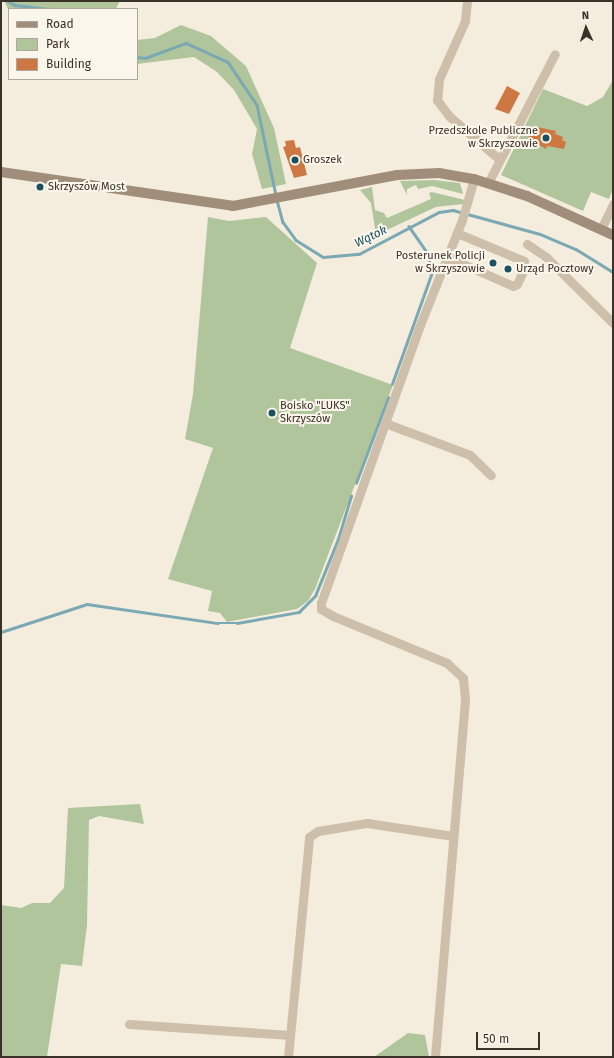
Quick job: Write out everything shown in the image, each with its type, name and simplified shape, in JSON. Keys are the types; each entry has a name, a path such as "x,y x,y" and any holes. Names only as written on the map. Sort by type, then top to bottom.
{"street":[{"path":"467,1 465,21 439,79 437,100 449,116 499,159"},
{"path":"488,183 499,159 555,54"},
{"path":"1,172 207,204 238,206 408,174 439,173 474,179 532,198 613,235"},
{"path":"435,1057 465,698 461,674 447,663 321,609 385,423 462,220 474,179"},
{"path":"601,229 613,204"},
{"path":"447,257 513,286 518,284 525,267 524,261 457,233"},
{"path":"527,244 546,257 613,323"},
{"path":"385,423 470,455 491,475"},
{"path":"288,1057 309,837 318,832 367,823 453,836"},
{"path":"129,1024 290,1035"}],"green space":[{"path":"4,1 120,1 116,8 8,9"},
{"path":"181,25 211,36 246,66 274,128 286,184 262,189 252,154 257,129 234,90 217,72 194,57 138,64 138,40 155,38"},
{"path":"613,80 613,189 609,199 591,192 583,211 501,175 543,89 587,106 603,97"},
{"path":"434,180 460,183 463,194 432,186 418,189 416,185 407,189 407,195 400,181"},
{"path":"372,187 375,210 384,213 387,218 431,199 429,193 432,192 465,200 463,204 436,207 376,235 371,203 360,190"},
{"path":"208,217 229,221 266,217 317,263 290,348 393,385 315,589 308,601 297,609 227,622 220,613 208,611 212,591 168,579 213,448 185,439 193,394"},
{"path":"140,804 144,824 99,816 89,820 87,925 82,966 61,964 47,1057 1,1057 1,905 21,908 32,903 50,903 64,888 68,808"},
{"path":"408,1033 425,1035 429,1057 374,1057"}],"building":[{"path":"507,86 520,93 509,114 495,109"},
{"name":"Przedszkole Publiczne w Skrzyszowie","path":"533,126 556,131 555,134 563,137 562,140 566,142 564,149 547,146 546,149 528,139"},
{"name":"Groszek","path":"294,140 296,148 300,147 307,175 294,178 283,147 286,146 285,141"}],"waterway":[{"name":"Wątok","path":"8,1 15,5 40,8"},
{"name":"Wątok","path":"138,57 145,58 186,43 228,62 257,105 276,195"},
{"name":"Wątok","path":"277,200 283,222 296,240 323,257 359,254 439,212 453,210 540,234 576,249 613,272"},
{"path":"392,384 432,272 427,253 409,227"},
{"path":"356,483 388,398"},
{"path":"1,632 87,604 218,623 237,623 299,612 315,596 338,539 351,496"}],"place":[{"name":"Przedszkole Publiczne w Skrzyszowie","path":"546,138"},
{"name":"Groszek","path":"295,160"},
{"name":"Skrzyszów Most","path":"40,187"},
{"name":"Posterunek Policji w Skrzyszowie","path":"493,263"},
{"name":"Urząd Pocztowy","path":"508,269"},
{"name":"Boisko \"LUKS\" Skrzyszów","path":"272,413"}]}
